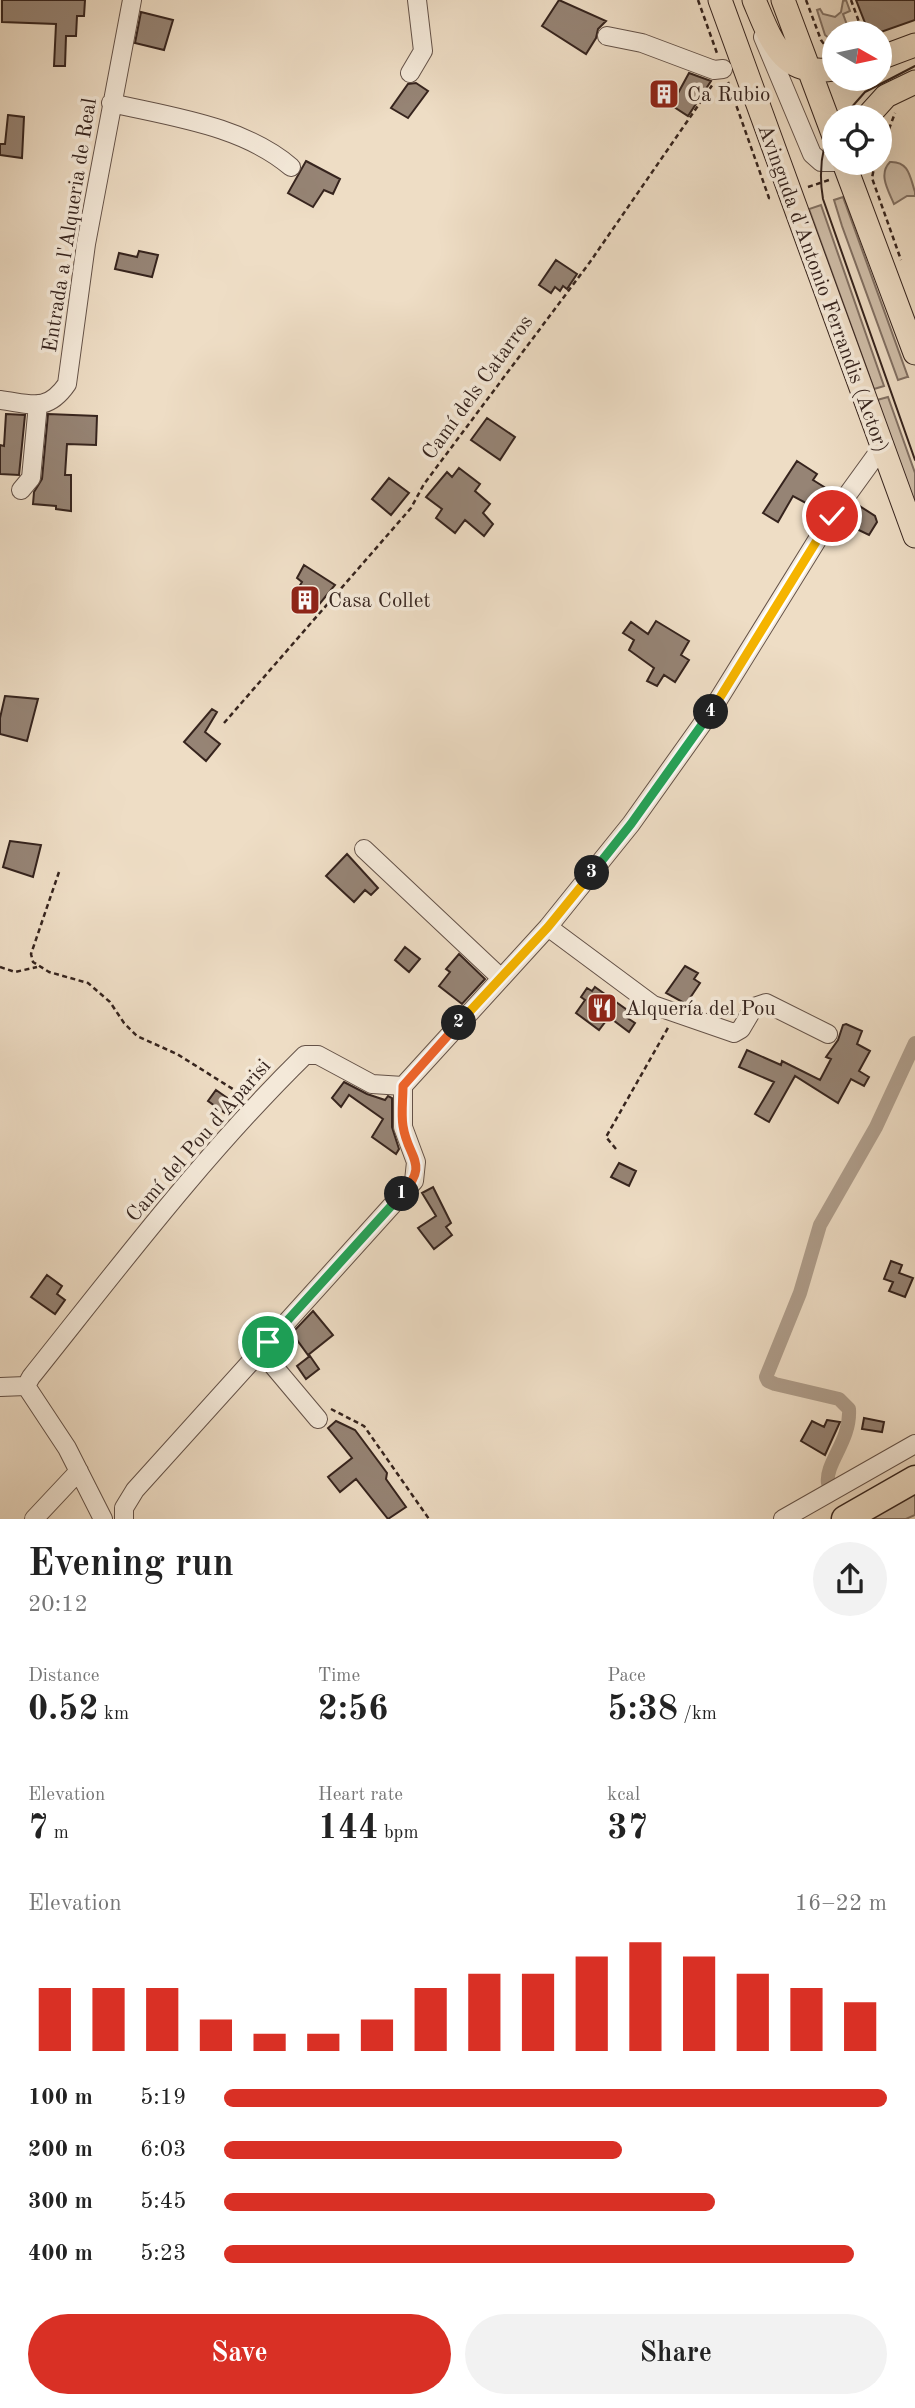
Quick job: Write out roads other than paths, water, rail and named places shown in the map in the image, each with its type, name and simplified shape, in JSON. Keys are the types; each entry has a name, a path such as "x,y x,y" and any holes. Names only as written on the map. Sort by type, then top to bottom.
{"highway":[{"path":"845,1519 915,1479"}],"main road":[{"name":"Avinguda d'Antonio Ferrandis (Actor)","path":"720,0 915,536"},
{"name":"Avinguda d'Antonio Ferrandis (Actor)","path":"753,0 777,50 796,66 809,69"},
{"path":"783,0 822,105"},
{"path":"892,54 915,45"},
{"path":"809,69 822,69"},
{"path":"878,105 886,96 915,82"},
{"path":"847,175 914,345"}],"street":[{"name":"Entrada a l'Alqueria de Real","path":"38,404 57,398 67,384 86,244 132,0"},
{"path":"410,73 423,51 418,0"},
{"name":"Avinguda d'Antonio Ferrandis (Actor)","path":"753,0 761,32 805,143 822,162"},
{"path":"607,36 642,43 714,70 723,69"},
{"path":"111,103 196,122 278,156 291,167"},
{"path":"0,400 38,404 31,478 21,490"},
{"path":"124,1519 124,1508 135,1490 414,1181 416,1163 403,1127 403,1086 548,927 631,824 710,713 832,516 882,447"},
{"path":"364,849 501,978"},
{"path":"548,927 653,1005 734,1032 741,1029 754,1007 766,1003 828,1034"},
{"name":"Camí del Pou d'Aparisi","path":"26,1386 137,1244 255,1104 305,1055 318,1055 372,1084 403,1086"},
{"path":"260,1350 320,1412"},
{"path":"0,1387 26,1386 67,1448 103,1519"},
{"path":"783,1519 915,1444"},
{"path":"34,1519 79,1471"}],"waterway":[{"path":"828,1483 830,1468 849,1421 849,1409 839,1399 775,1384 766,1377 800,1293 820,1225 876,1127 915,1043"}],"tram line":[{"path":"854,105 865,92 915,66"},
{"path":"822,157 823,199 915,460"}],"place":[{"name":"Ca Rubio","path":"664,94"},
{"name":"Casa Collet","path":"305,600"},
{"name":"Alquería del Pou","path":"602,1008"}]}
